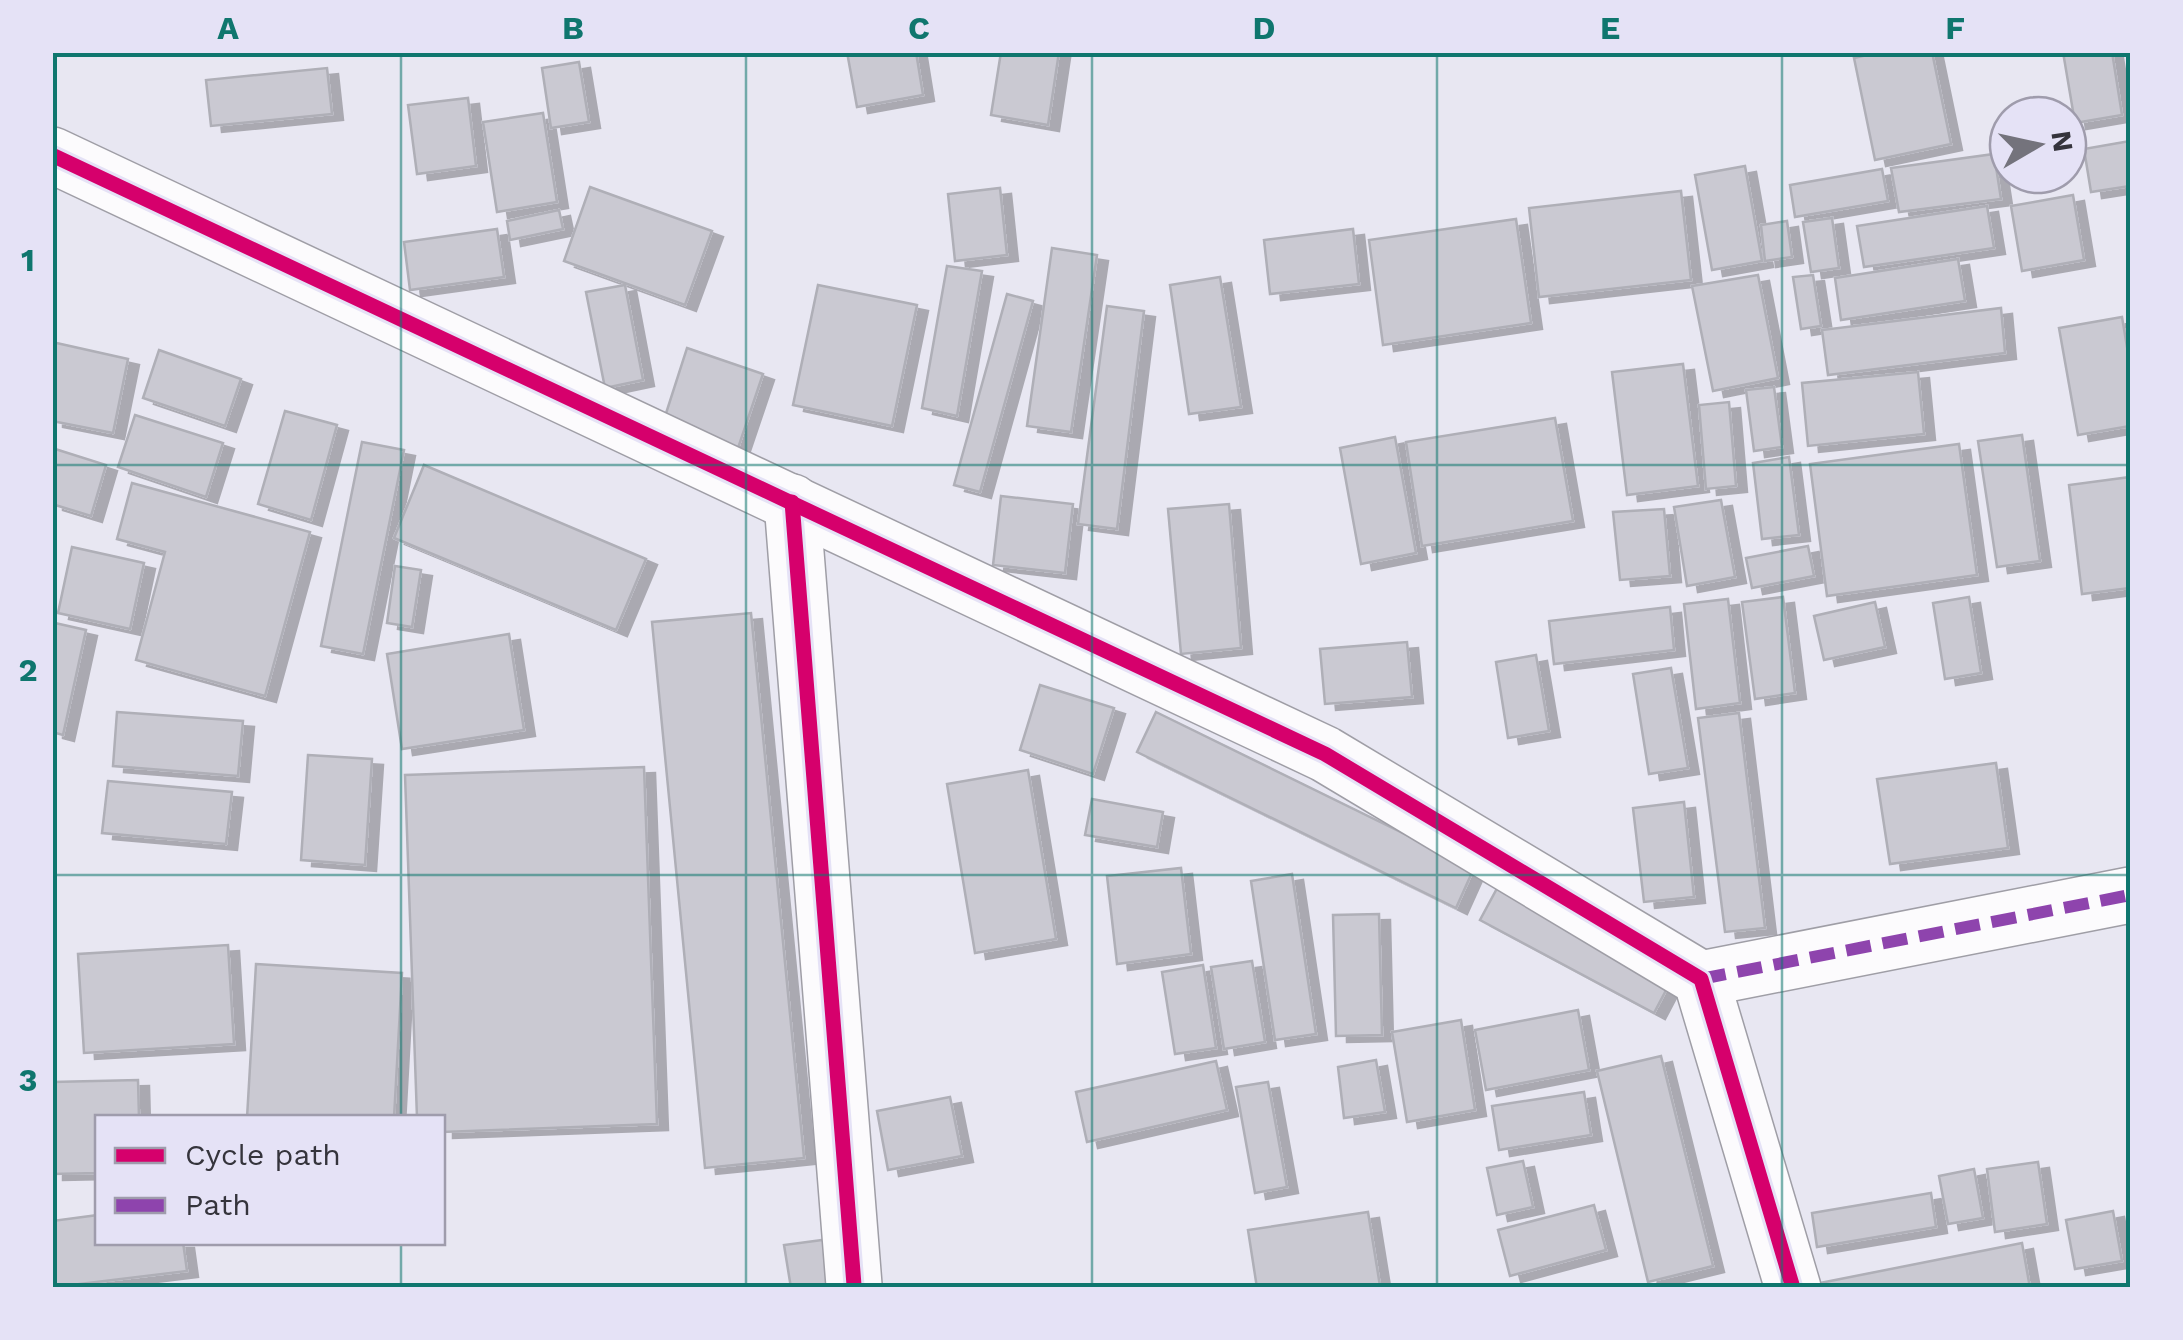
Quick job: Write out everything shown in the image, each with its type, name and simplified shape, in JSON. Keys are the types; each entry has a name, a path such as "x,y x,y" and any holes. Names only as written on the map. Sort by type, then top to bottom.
{"street":[{"path":"52,155 1326,754 1701,979 2130,894"},
{"path":"792,502 854,1286"},
{"path":"1701,979 1793,1288"}],"building":[{"path":"847,52 916,52 923,95 857,107"},
{"path":"1001,52 1059,52 1048,125 991,115"},
{"path":"1880,52 1932,52 1951,144 1875,160 1854,58"},
{"path":"2063,52 2112,52 2122,115 2088,121 2088,95 2070,95"},
{"path":"579,62 589,122 551,128 542,68"},
{"path":"327,68 332,114 211,126 206,80"},
{"path":"468,98 476,166 417,174 408,105"},
{"path":"543,113 557,202 497,212 483,122"},
{"path":"2130,141 2130,186 2091,192 2088,148"},
{"path":"1988,155 1988,195 2000,195 2001,199 1899,212 1891,168"},
{"path":"1745,166 1762,261 1712,270 1695,175"},
{"path":"1882,169 1888,201 1795,217 1790,185"},
{"path":"590,187 712,231 685,305 564,261"},
{"path":"1000,188 1007,255 955,261 948,194"},
{"path":"1681,191 1691,280 1539,297 1529,208"},
{"path":"2073,195 2084,260 2022,271 2011,206"},
{"path":"1987,206 1994,248 1864,267 1857,226"},
{"path":"559,210 563,229 510,240 507,221"},
{"path":"1832,218 1839,268 1811,272 1803,222"},
{"path":"1516,219 1531,323 1383,345 1369,240"},
{"path":"1787,221 1792,257 1765,261 1761,225"},
{"path":"497,229 504,277 410,290 404,242"},
{"path":"1353,229 1359,284 1270,294 1264,240"},
{"path":"1052,248 1097,255 1071,432 1027,426"},
{"path":"1958,259 1965,301 1841,320 1835,278"},
{"path":"947,266 982,271 957,416 922,408"},
{"path":"1758,275 1778,378 1713,391 1692,286"},
{"path":"1813,275 1821,326 1801,329 1793,277"},
{"path":"1220,277 1241,407 1189,414 1170,285"},
{"path":"625,285 643,380 605,388 586,292"},
{"path":"818,285 917,305 892,426 793,405"},
{"path":"1007,294 1033,301 980,492 954,485"},
{"path":"1107,306 1144,311 1117,529 1078,524"},
{"path":"2001,308 2005,353 1828,375 1822,330"},
{"path":"2122,317 2130,365 2130,426 2078,435 2059,328"},
{"path":"52,342 128,359 113,433 52,421"},
{"path":"687,348 763,374 735,457 660,432"},
{"path":"159,350 241,379 225,426 143,398"},
{"path":"1683,364 1698,486 1627,495 1612,372"},
{"path":"1918,372 1924,434 1808,446 1802,383"},
{"path":"1774,387 1782,447 1754,451 1746,390"},
{"path":"1729,402 1736,486 1706,489 1699,405"},
{"path":"285,411 337,425 311,520 258,504"},
{"path":"135,415 223,443 206,497 118,467"},
{"path":"1555,418 1573,521 1422,546 1406,442"},
{"path":"2022,435 2040,561 1997,567 1978,441"},
{"path":"1395,437 1416,553 1361,564 1340,448"},
{"path":"362,442 404,450 363,654 321,646"},
{"path":"1959,444 1977,575 1827,596 1810,464"},
{"path":"52,448 106,465 91,516 52,504"},
{"path":"1789,457 1799,535 1762,539 1753,463"},
{"path":"424,465 646,559 616,630 394,538"},
{"path":"2130,477 2130,588 2082,594 2069,485"},
{"path":"132,483 310,532 265,696 136,660 165,552 117,539"},
{"path":"1001,496 1073,504 1065,573 993,565"},
{"path":"1721,500 1735,577 1687,586 1674,507"},
{"path":"1229,504 1241,648 1181,654 1168,509"},
{"path":"1664,509 1670,576 1620,580 1613,512"},
{"path":"1808,546 1814,576 1752,588 1746,558"},
{"path":"72,547 144,563 130,629 58,613"},
{"path":"395,566 421,570 412,627 387,623"},
{"path":"1783,597 1795,693 1755,699 1742,602"},
{"path":"1969,597 1981,673 1945,679 1933,603"},
{"path":"1728,599 1740,703 1696,709 1684,604"},
{"path":"1875,602 1885,647 1824,660 1814,616"},
{"path":"1670,607 1674,650 1554,664 1549,621"},
{"path":"751,613 804,1158 705,1168 652,622"},
{"path":"55,623 86,630 63,735 52,732"},
{"path":"509,634 524,730 402,749 387,654"},
{"path":"1407,642 1412,697 1325,704 1320,649"},
{"path":"1536,655 1549,731 1508,738 1496,662"},
{"path":"1671,668 1688,768 1649,774 1633,674"},
{"path":"1040,685 1114,708 1093,774 1020,750"},
{"path":"117,712 243,721 238,776 113,766"},
{"path":"1156,712 1474,868 1456,908 1137,752"},
{"path":"1739,713 1765,928 1725,932 1698,718"},
{"path":"308,755 372,759 365,865 301,860"},
{"path":"1996,763 2008,848 1890,864 1877,779"},
{"path":"644,767 657,1124 445,1132 445,1115 417,1115 405,775"},
{"path":"1028,770 1056,939 975,953 947,784"},
{"path":"108,781 232,792 226,844 102,833"},
{"path":"1092,799 1163,812 1157,847 1085,835"},
{"path":"1684,802 1694,897 1644,902 1633,808"},
{"path":"1181,868 1191,954 1117,964 1107,876"},
{"path":"1292,874 1316,1034 1275,1040 1251,881"},
{"path":"1501,881 1675,973 1654,1013 1480,920"},
{"path":"1379,914 1382,1035 1336,1036 1333,915"},
{"path":"228,945 234,1044 84,1053 78,954"},
{"path":"1252,961 1265,1042 1224,1049 1211,967"},
{"path":"256,964 402,973 394,1115 247,1115"},
{"path":"1203,965 1216,1048 1175,1054 1162,972"},
{"path":"1578,1010 1589,1070 1486,1090 1475,1030"},
{"path":"1461,1020 1475,1110 1407,1122 1392,1032"},
{"path":"1661,1056 1713,1266 1648,1282 1597,1071"},
{"path":"1376,1060 1385,1112 1344,1118 1338,1067"},
{"path":"1216,1061 1227,1110 1087,1142 1076,1092"},
{"path":"138,1080 139,1115 95,1115 95,1173 52,1174 52,1082"},
{"path":"1268,1082 1287,1187 1255,1193 1236,1087"},
{"path":"1584,1092 1591,1135 1499,1150 1492,1106"},
{"path":"950,1097 962,1156 888,1170 877,1111"},
{"path":"1523,1161 1533,1207 1497,1215 1487,1168"},
{"path":"2038,1162 2047,1224 1995,1232 1987,1169"},
{"path":"1974,1169 1983,1218 1948,1224 1939,1176"},
{"path":"1931,1193 1936,1227 1817,1247 1812,1213"},
{"path":"1594,1205 1606,1250 1510,1276 1498,1230"},
{"path":"2113,1211 2122,1261 2075,1269 2066,1220"},
{"path":"1368,1212 1380,1286 1257,1288 1248,1230"},
{"path":"95,1215 95,1245 183,1245 187,1271 55,1287 52,1221"},
{"path":"830,1239 837,1288 791,1288 784,1245"},
{"path":"2022,1243 2030,1288 1821,1288 1820,1283"}],"marked path":[{"path":"1701,979 2130,895"}],"cycle path":[{"path":"52,155 1325,754 1701,979 1793,1288"},
{"path":"792,502 854,1285"}]}
